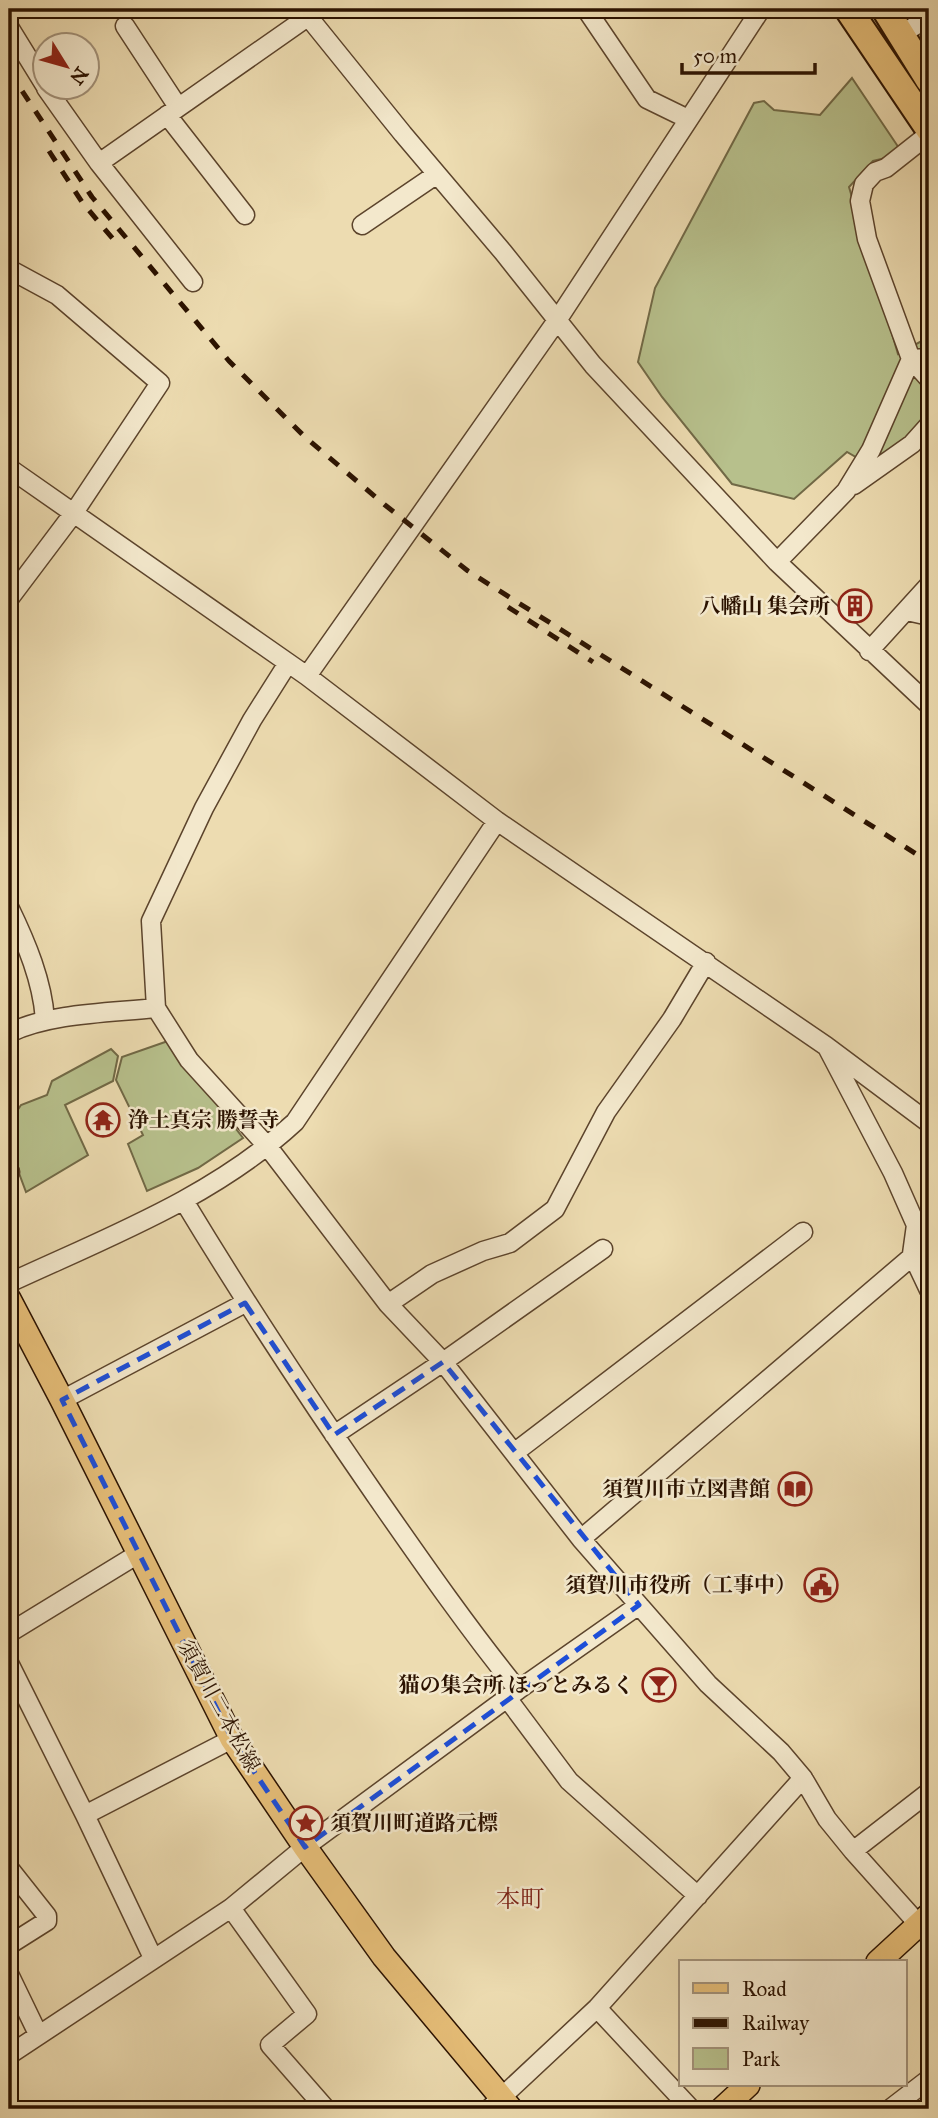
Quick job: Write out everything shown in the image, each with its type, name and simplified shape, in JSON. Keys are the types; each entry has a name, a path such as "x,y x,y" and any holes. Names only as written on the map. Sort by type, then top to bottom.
{"highway":[{"path":"848,9 929,131"},
{"path":"866,9 883,58"},
{"path":"885,9 929,80"}],"main road":[{"name":"須賀川二本松線","path":"9,1299 232,1739 384,1957 500,2106"},
{"path":"881,1960 926,1925"},
{"path":"722,2109 747,2086"}],"street":[{"path":"586,9 647,99 688,119"},
{"path":"307,676 558,319 761,9"},
{"path":"99,163 310,11 437,174 593,365 776,562 929,705"},
{"path":"902,34 929,17"},
{"path":"125,26 173,111 245,215"},
{"path":"9,27 32,64"},
{"path":"56,102 99,163 194,282"},
{"path":"929,131 886,168 875,172 864,184 860,201 867,239 929,379"},
{"path":"362,225 437,174"},
{"path":"9,269 57,295 160,383 73,514 9,599"},
{"path":"846,491 872,450 920,359"},
{"path":"776,562 846,491 912,444 929,425"},
{"path":"9,468 307,676 497,821 826,1045 929,1123"},
{"path":"869,651 929,585"},
{"path":"907,611 929,616"},
{"path":"288,663 252,720 204,808 151,921 156,1008 189,1060 268,1147 388,1304 443,1362 581,1539 708,1684 781,1752 803,1778 827,1819 853,1851 926,1925"},
{"path":"9,1283 184,1201 268,1147 295,1122 497,821"},
{"path":"9,907 24,939 44,1003 45,1021"},
{"path":"388,1304 432,1274 482,1251 510,1243 555,1209 606,1112 672,1018 706,962"},
{"path":"9,1033 23,1026 45,1021 156,1008"},
{"path":"826,1045 893,1173 916,1225 912,1254 929,1290"},
{"path":"184,1201 245,1303 513,1694 569,1781 698,1896"},
{"path":"514,1453 803,1232"},
{"path":"581,1539 929,1242"},
{"path":"334,1435 603,1249"},
{"path":"62,1399 245,1303"},
{"path":"9,1633 138,1554"},
{"path":"9,2055 232,1908 305,1847 639,1605"},
{"path":"9,1663 153,1958"},
{"path":"85,1815 232,1739"},
{"path":"500,2106 597,2008 803,1778"},
{"path":"853,1851 929,1792"},
{"path":"9,1868 47,1916 47,1921 9,1945"},
{"path":"232,1908 307,2014 270,2045 326,2109"},
{"path":"9,1974 38,2035"},
{"path":"597,2008 691,2109"},
{"path":"890,2109 929,2079"}],"highlighted area":[{"path":"245,1303 334,1435 443,1362 639,1605 305,1847 232,1739 62,1400"}],"green space":[{"path":"852,78 903,154 873,161 849,187 898,354 929,337 929,436 885,474 847,452 794,499 732,484 662,397 638,362 655,288 754,103 764,101 774,110 820,115"},
{"path":"168,1041 243,1138 198,1168 147,1191 128,1144 143,1135 116,1080 122,1057"},
{"path":"111,1049 118,1056 113,1081 65,1105 88,1155 26,1192 10,1149 13,1145 9,1123 21,1105 47,1095 52,1081"}],"railway":[{"path":"9,71 92,197 229,361 305,437 468,571 929,862"},
{"path":"49,151 82,202 113,239"},
{"path":"508,607 593,662"}],"place":[{"name":"八幡山 集会所","path":"855,606"},
{"name":"浄土真宗 勝誓寺","path":"103,1120"},
{"name":"須賀川市立図書館","path":"795,1489"},
{"name":"須賀川市役所（工事中）","path":"821,1585"},
{"name":"猫の集会所 ほっとみるく","path":"659,1685"},
{"name":"須賀川町道路元標","path":"306,1823"}],"district":[{"name":"本町","path":"520,1899"}]}
